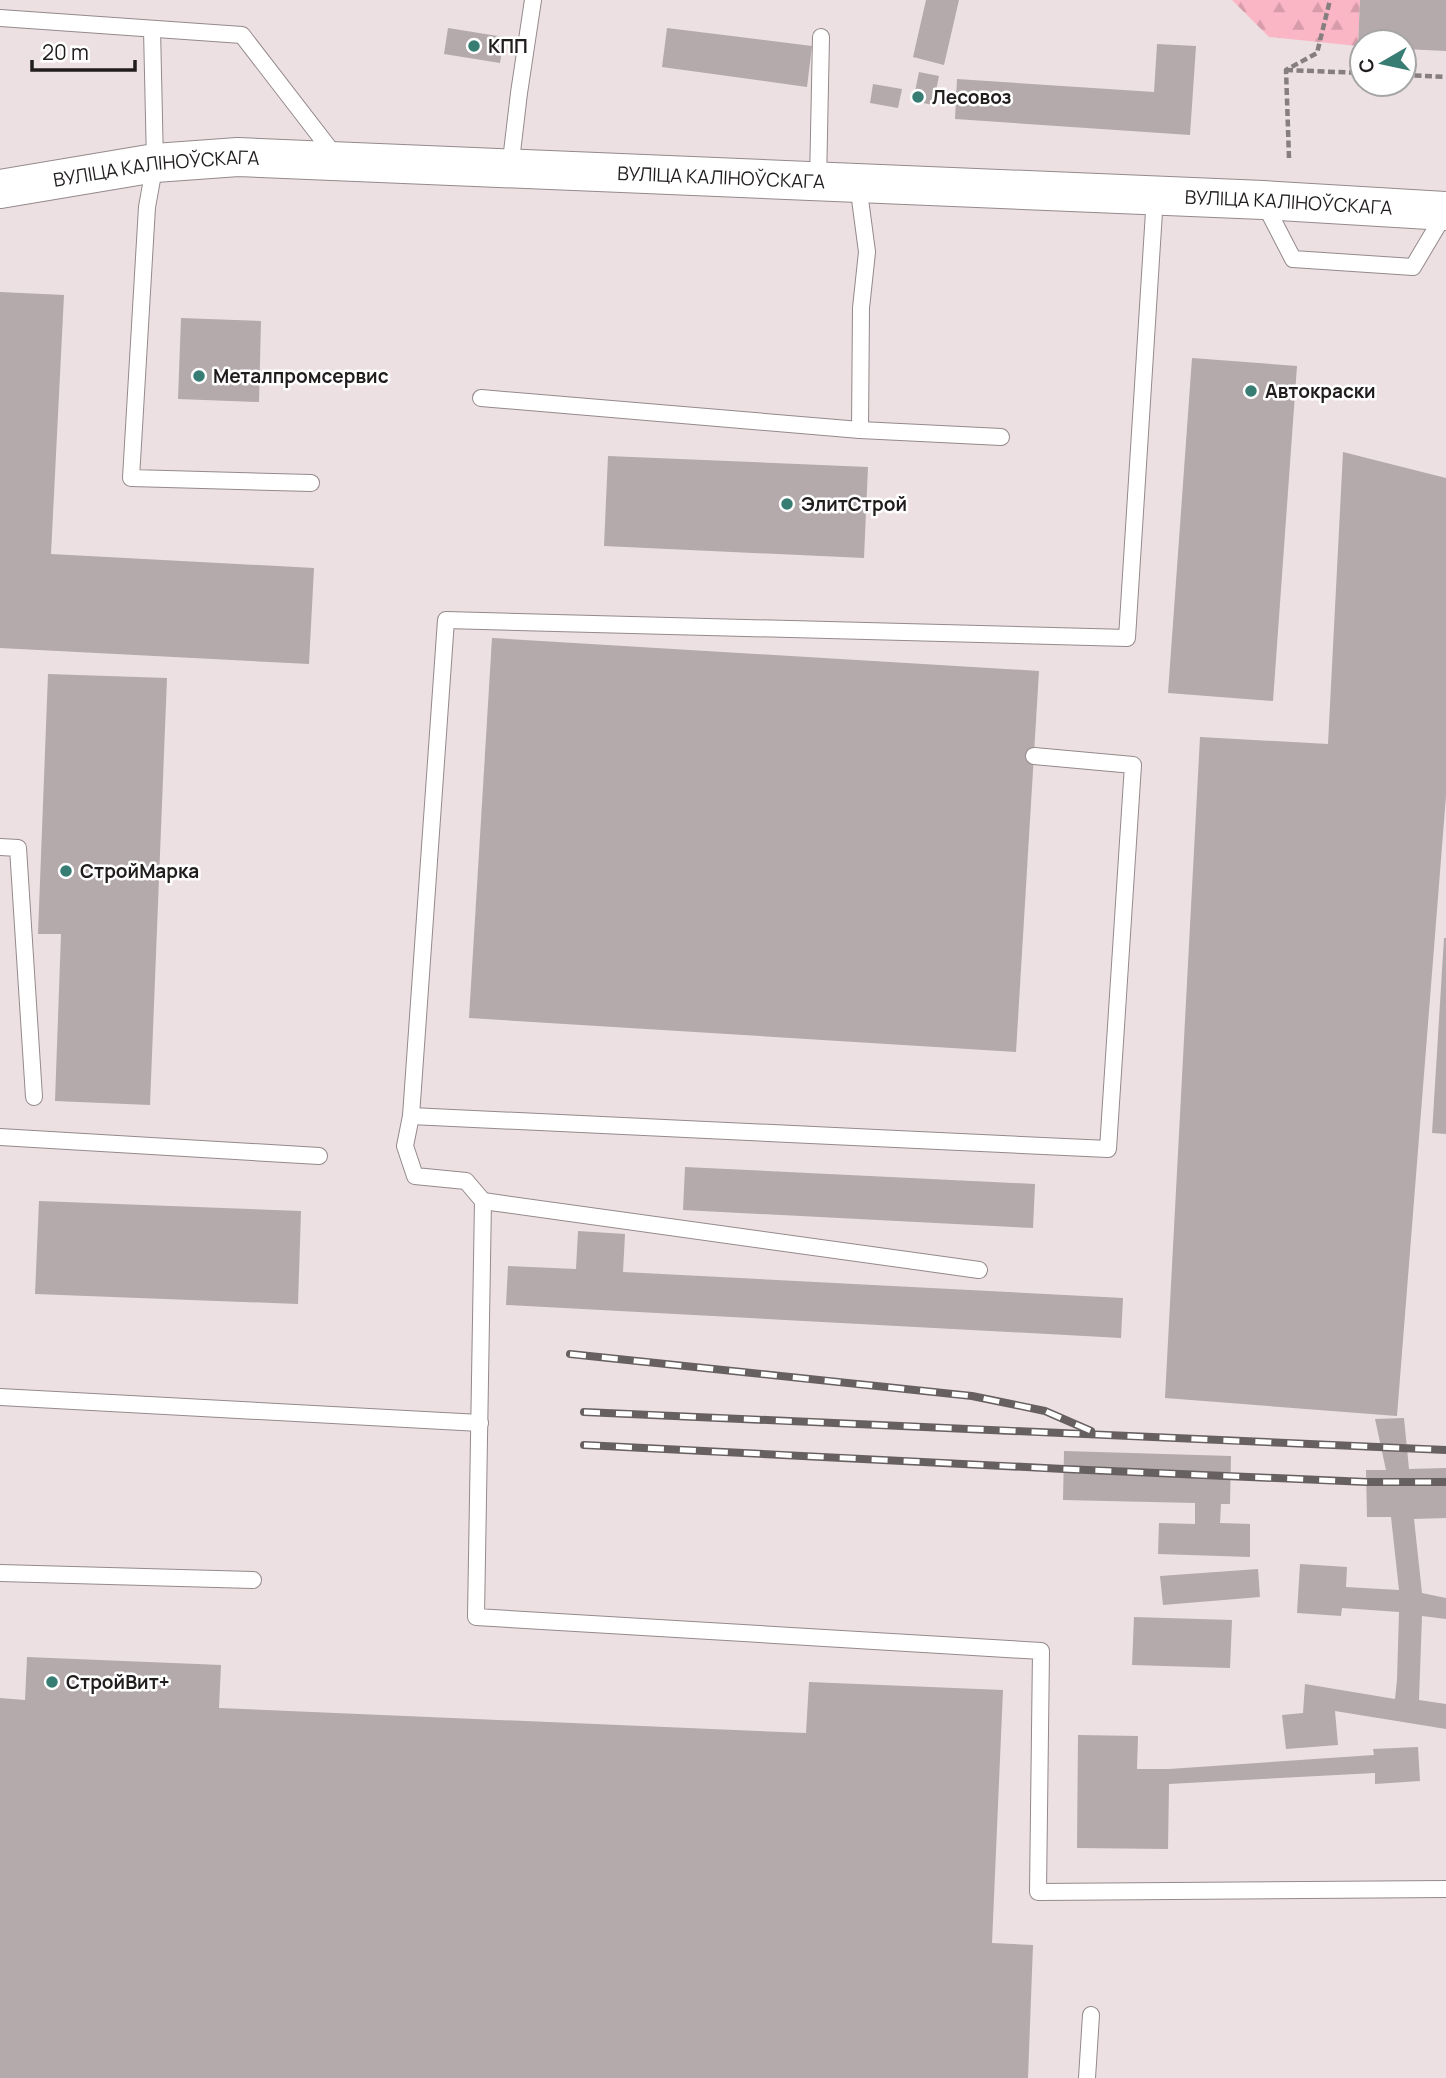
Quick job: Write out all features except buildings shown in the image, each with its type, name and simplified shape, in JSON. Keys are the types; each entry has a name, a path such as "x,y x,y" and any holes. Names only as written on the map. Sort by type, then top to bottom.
{"street":[{"name":"ВУЛІЦА КАЛІНОЎСКАГА","path":"0,189 155,163 238,157 338,159 510,169 1263,200 1446,211"}],"lane":[{"path":"510,169 533,0"},
{"path":"0,19 242,35 338,159"},
{"path":"152,29 155,163 147,206 131,478 311,483"},
{"path":"818,182 821,37"},
{"path":"858,184 867,252 860,308 860,430"},
{"path":"1155,196 1127,638 446,620 411,1116 405,1146 415,1176 466,1181 483,1201 476,1617 1041,1651 1038,1892 1446,1889"},
{"path":"1263,200 1293,259 1413,267 1446,211"},
{"path":"481,398 860,430 1001,438"},
{"path":"411,1116 1108,1149 1133,765 1034,756"},
{"path":"0,847 18,848 34,1097"},
{"path":"0,1138 319,1156"},
{"path":"483,1201 979,1270"},
{"path":"0,1397 480,1423"},
{"path":"0,1573 254,1580"},
{"path":"1087,2078 1091,2015"}],"path":[{"path":"1286,70 1317,53 1330,0"},
{"path":"1286,70 1348,73"},
{"path":"1286,70 1289,158"},
{"path":"1418,76 1446,77"}],"green space":[{"path":"1232,0 1360,0 1359,28 1348,28 1348,45 1269,37"}],"railway":[{"path":"570,1354 972,1396 1045,1411 1091,1431"},
{"path":"584,1412 1446,1450"},
{"path":"584,1445 1064,1469 1367,1482 1446,1482"}],"place":[{"name":"КПП","path":"474,46"},
{"name":"Лесовоз","path":"918,97"},
{"name":"Металпромсервис","path":"199,376"},
{"name":"Автокраски","path":"1251,391"},
{"name":"ЭлитСтрой","path":"787,504"},
{"name":"СтройМарка","path":"66,871"},
{"name":"СтройВит+","path":"52,1682"}]}
